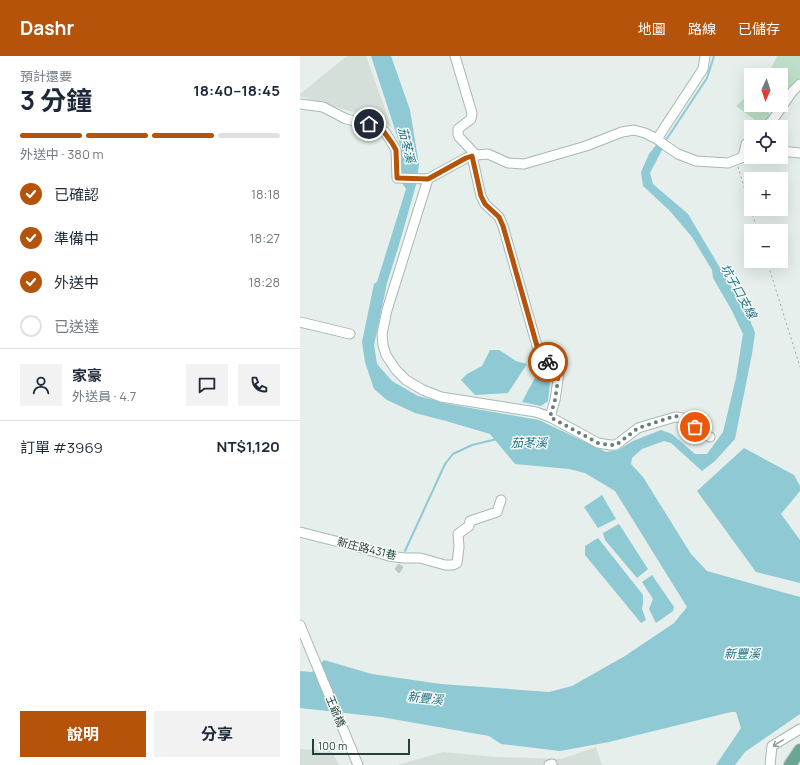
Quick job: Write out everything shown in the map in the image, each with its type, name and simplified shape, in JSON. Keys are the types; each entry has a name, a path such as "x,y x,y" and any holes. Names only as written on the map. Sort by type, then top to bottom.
{"main road":[{"path":"790,765 799,752"}],"street":[{"path":"455,56 472,113 471,119 458,129 458,134 474,155 481,196 485,204 499,217 503,226 539,353 559,373 555,400 550,417"},
{"path":"657,139 703,69 705,56"},
{"path":"773,120 792,92 800,84"},
{"path":"300,104 323,107 346,119 380,128 396,150 397,178 428,179 474,155 488,154 508,163 524,164 586,146 622,132 634,130 645,133 657,139 678,154 696,161 728,163 743,157"},
{"path":"788,152 800,153"},
{"path":"428,179 387,310 382,334 386,356 396,370 406,380 423,390 442,397 536,412 550,417 598,443 616,445 638,428 675,416 683,418 702,433 710,437"},
{"path":"300,322 350,334"},
{"name":"新庄路431巷","path":"300,532 389,556 420,558 444,565 452,565 457,563 458,534 469,526 470,521 497,512 501,500"},
{"name":"王爺橋","path":"300,625 358,765"},
{"path":"770,765 772,746 800,729"}],"path":[{"path":"743,157 745,172"},
{"path":"769,268 800,366"}],"shaded area":[{"path":"347,56 366,56 392,128 373,116 349,111 300,96 300,94"},
{"path":"596,747 602,765 397,765 443,752 497,757 561,759"},
{"path":"300,749 332,751 339,765 300,765"}],"green space":[{"path":"777,56 800,56 800,80 788,95 788,68 771,68"},
{"path":"744,99 744,112 736,106"},
{"path":"744,112 768,112 772,117 769,120 755,120"}],"water":[{"path":"371,56 391,56 410,110 419,165 416,185 387,283 374,345 377,364 392,381 418,396 448,404 539,420 606,452 618,450 633,441 661,430 672,434 695,454 707,454 723,432 736,378 743,334 731,309 713,278 712,270 692,237 669,210 643,186 641,172 649,154 656,145 663,148 650,173 653,184 688,214 748,315 755,333 735,439 715,461 702,471 671,443 664,441 642,449 632,458 631,464 643,477 691,554 707,571 800,597 800,714 745,752 735,765 716,765 741,728 736,712 609,742 560,751 501,744 489,736 381,717 300,708 300,671 312,672 324,660 372,674 441,684 549,692 572,686 625,656 674,623 687,607 615,491 585,473 569,469 515,464 490,434 415,413 387,400 374,389 365,362 362,342 374,284 377,282 406,189 402,183 401,148"},
{"path":"490,350 499,350 516,361 527,364 508,393 475,395 461,380 467,374 482,366"},
{"path":"544,370 549,376 550,388 548,401 541,406 522,402 538,372"},
{"path":"744,448 794,475 800,486 800,491 781,514 800,540 800,583 756,572 697,491"},
{"path":"602,495 616,519 598,528 584,507"},
{"path":"619,524 648,569 637,578 605,540 603,533"},
{"path":"598,538 643,595 642,609 646,620 641,623 585,555 585,546"},
{"path":"652,575 674,607 673,611 656,623 649,609 653,599 642,582"}],"building":[{"path":"399,564 403,567 399,573 395,569"}],"waterway":[{"name":"坑子口支線","path":"665,141 707,78 714,56"},
{"path":"405,551 445,464 453,454 472,445 497,439"}],"way so far":[{"path":"548,362 559,373 555,400 550,417 598,443 616,445 638,428 675,416 683,418 695,427"}],"route":[{"path":"369,124 380,128 396,150 397,178 428,179 472,156 481,196 485,204 499,217 503,226 539,353 548,362"}],"water label":[{"name":"茄苳溪","path":"407,145"},
{"name":"茄苳溪","path":"529,442"},
{"name":"新豐溪","path":"742,653"},
{"name":"新豐溪","path":"425,698"}]}
